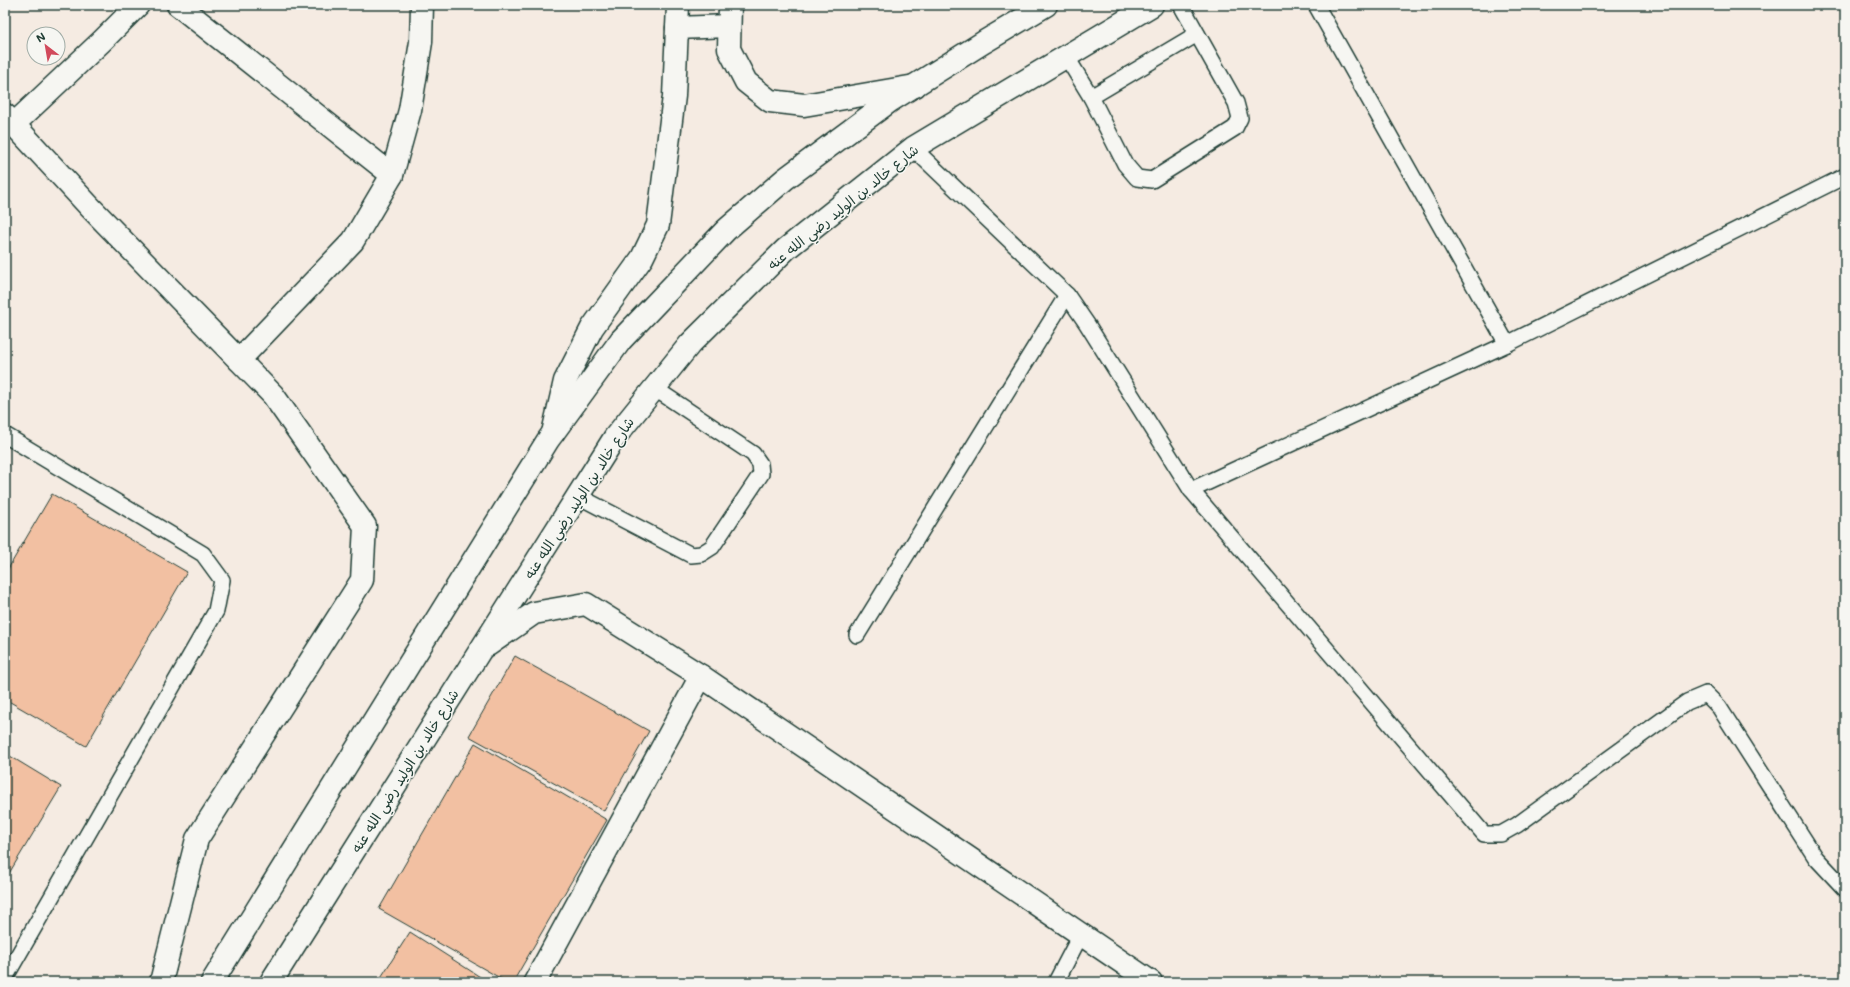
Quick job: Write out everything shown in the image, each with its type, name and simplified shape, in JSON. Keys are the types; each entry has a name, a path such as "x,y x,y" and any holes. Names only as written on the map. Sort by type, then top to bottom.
{"main road":[{"path":"138,5 102,41 9,120 90,207 273,395 365,526 362,580 197,839 161,982"},
{"path":"178,5 392,175"},
{"path":"239,360 353,241 392,175 410,110 421,42 422,5"},
{"path":"553,434 565,381 568,374 592,328 642,258 658,225 674,96 678,5"},
{"path":"730,5 729,49 746,82 770,101 804,105 915,86"},
{"path":"212,982 553,434 622,340 726,230 785,179 890,101 1046,5"},
{"name":"شارع خالد بن الوليد رضي الله عنه","path":"271,982 615,437 690,344 786,249 913,148 1152,5"},
{"path":"677,28 730,26"},
{"path":"482,649 534,613 586,604 701,676 1151,982"},
{"path":"535,982 701,676"}],"lane":[{"path":"1066,56 1091,96 1125,164 1137,178 1152,180 1235,128 1240,118 1236,103 1181,5"},
{"path":"1316,5 1507,344"},
{"path":"1091,96 1197,34"},
{"path":"913,148 1044,272 1067,296 1087,324 1191,490 1484,834 1501,834 1517,825 1687,702 1706,694 1719,707 1816,858 1845,889"},
{"path":"1191,490 1507,344 1845,176"},
{"path":"857,635 1067,296"},
{"path":"578,496 691,555 701,554 712,547 761,474 760,464 753,454 654,388"},
{"path":"5,435 203,554 222,580 216,610 5,978"},
{"path":"1056,982 1081,934"}],"building":[{"path":"5,463 9,465 5,471"},
{"path":"52,494 187,572 86,746 5,699 5,574"},
{"path":"515,656 649,731 604,811 469,736"},
{"path":"475,743 607,820 513,982 507,982 379,909"},
{"path":"5,753 61,787 5,880"},
{"path":"410,932 488,982 378,982"}]}
